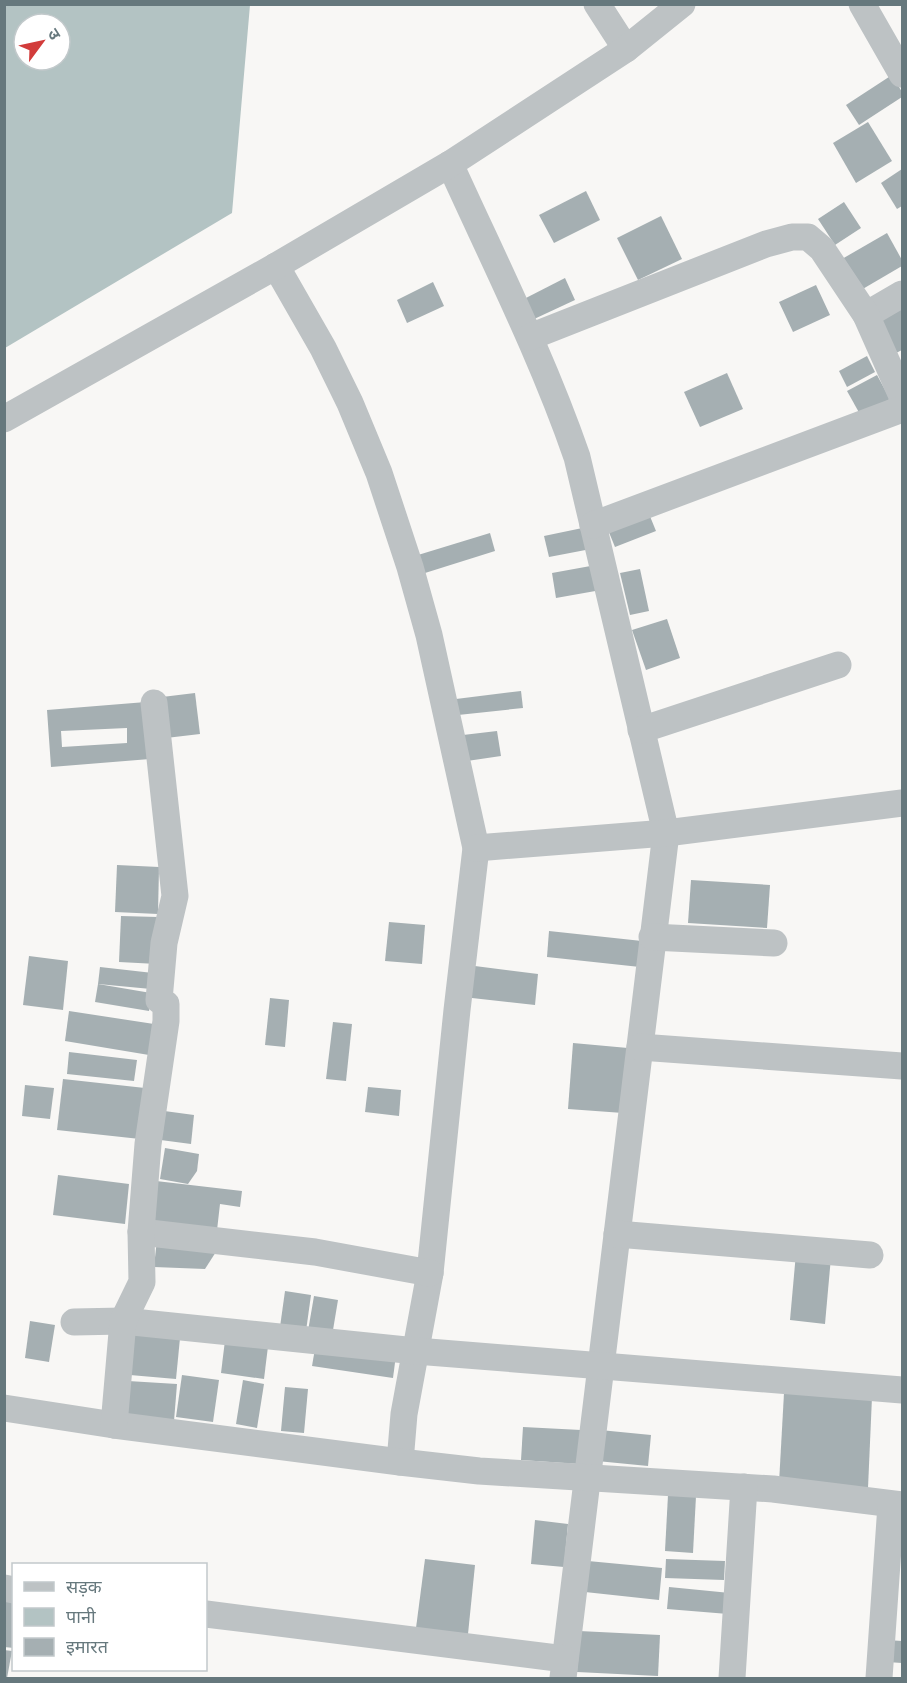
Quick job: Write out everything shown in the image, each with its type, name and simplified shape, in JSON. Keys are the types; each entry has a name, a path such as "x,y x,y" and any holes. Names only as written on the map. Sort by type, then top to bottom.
{"street":[{"path":"597,4 627,49"},
{"path":"4,419 276,266 450,164 627,49 682,4"},
{"path":"862,4 903,74"},
{"path":"207,1614 564,1669 666,833 574,446 530,337 450,164"},
{"path":"530,337 766,244 792,237 808,237 822,249 866,315 903,396"},
{"path":"276,266 323,348 351,403 382,484 410,567 429,635 476,848 430,1273 404,1414 400,1462"},
{"path":"866,315 903,294"},
{"path":"593,525 903,410"},
{"path":"641,730 838,665"},
{"path":"114,1425 123,1321 142,1282 141,1232 148,1144 166,1021 165,1004 159,1000 164,943 175,896 154,703"},
{"path":"476,848 666,833 903,804"},
{"path":"652,937 774,943"},
{"path":"640,1047 903,1066"},
{"path":"141,1232 315,1252 430,1273"},
{"path":"617,1234 870,1255"},
{"path":"74,1322 123,1321 416,1351 903,1390"},
{"path":"4,1408 114,1425 479,1471 774,1489 897,1505 879,1678"},
{"path":"732,1678 744,1487"}],"water":[{"path":"4,5 250,5 232,213 5,348"}],"building":[{"path":"892,75 902,92 902,97 859,125 846,105"},
{"path":"868,122 892,161 856,183 833,143"},
{"path":"902,169 902,206 897,209 881,183"},
{"path":"586,191 600,220 554,243 539,215"},
{"path":"844,202 861,228 835,245 818,219"},
{"path":"661,216 682,259 638,280 617,238"},
{"path":"887,233 902,260 902,266 861,290 842,259"},
{"path":"565,278 575,300 532,320 522,300"},
{"path":"433,282 444,306 407,323 397,300"},
{"path":"816,285 830,315 793,332 779,302"},
{"path":"902,297 902,350 896,353 873,314"},
{"path":"867,356 875,372 847,387 839,371"},
{"path":"727,373 743,409 700,427 684,392"},
{"path":"877,375 890,399 861,416 847,391"},
{"path":"647,509 656,531 615,547 606,525"},
{"path":"592,526 596,548 549,557 544,536"},
{"path":"490,533 495,551 425,573 418,555"},
{"path":"596,565 601,590 556,598 552,573"},
{"path":"640,569 649,611 630,615 620,573"},
{"path":"667,619 680,658 646,670 632,630"},
{"path":"521,691 523,708 458,715 456,699"},
{"path":"195,693 200,734 166,738 162,697"},
{"path":"146,702 150,759 51,767 47,710","holes":["127,728 127,743 62,747 61,731"]},
{"path":"497,731 501,756 467,761 463,735"},
{"path":"117,865 159,867 158,914 115,912"},
{"path":"691,880 770,885 767,928 688,923"},
{"path":"121,916 158,917 157,964 119,962"},
{"path":"389,922 425,925 422,964 385,961"},
{"path":"549,931 642,941 640,967 547,957"},
{"path":"29,956 68,961 63,1010 23,1005"},
{"path":"467,965 538,974 535,1005 463,997"},
{"path":"100,967 153,973 151,989 98,984"},
{"path":"98,984 151,993 149,1011 95,1002"},
{"path":"270,998 289,1000 285,1047 265,1045"},
{"path":"69,1011 154,1024 149,1055 65,1041"},
{"path":"333,1022 352,1024 346,1081 326,1079"},
{"path":"573,1043 628,1048 623,1113 568,1109"},
{"path":"69,1052 137,1060 134,1081 67,1074"},
{"path":"63,1079 145,1088 140,1139 57,1130"},
{"path":"25,1085 54,1088 50,1119 22,1116"},
{"path":"368,1087 401,1090 399,1116 365,1112"},
{"path":"157,1110 194,1115 191,1144 153,1139"},
{"path":"165,1148 199,1154 197,1171 188,1184 160,1179"},
{"path":"58,1175 129,1184 125,1224 53,1215"},
{"path":"156,1181 242,1191 240,1207 220,1204 216,1239 150,1232"},
{"path":"157,1239 221,1244 205,1269 154,1267"},
{"path":"796,1253 831,1257 825,1324 790,1320"},
{"path":"285,1291 311,1295 306,1331 280,1327"},
{"path":"314,1296 338,1300 332,1336 308,1331"},
{"path":"30,1321 55,1325 49,1362 25,1358"},
{"path":"134,1324 181,1328 176,1379 130,1375"},
{"path":"226,1332 269,1338 264,1379 221,1373"},
{"path":"316,1343 396,1355 393,1378 312,1366"},
{"path":"182,1375 219,1380 213,1422 176,1417"},
{"path":"243,1380 264,1384 257,1428 236,1424"},
{"path":"128,1381 177,1384 174,1421 125,1417"},
{"path":"285,1387 308,1389 304,1433 281,1431"},
{"path":"784,1393 872,1397 868,1488 779,1483"},
{"path":"523,1427 581,1430 579,1464 521,1460"},
{"path":"600,1430 651,1435 648,1466 597,1461"},
{"path":"668,1495 696,1496 693,1553 665,1551"},
{"path":"535,1520 568,1524 564,1567 531,1564"},
{"path":"425,1559 475,1565 468,1634 416,1628"},
{"path":"666,1559 725,1561 724,1580 665,1578"},
{"path":"588,1561 662,1568 659,1600 585,1592"},
{"path":"669,1587 730,1593 728,1614 667,1609"},
{"path":"4,1600 12,1601 12,1648 4,1647"},
{"path":"579,1631 660,1635 658,1676 577,1672"},
{"path":"887,1640 902,1641 902,1663 887,1662"},
{"path":"4,1650 12,1651 7,1678 4,1678"}]}
